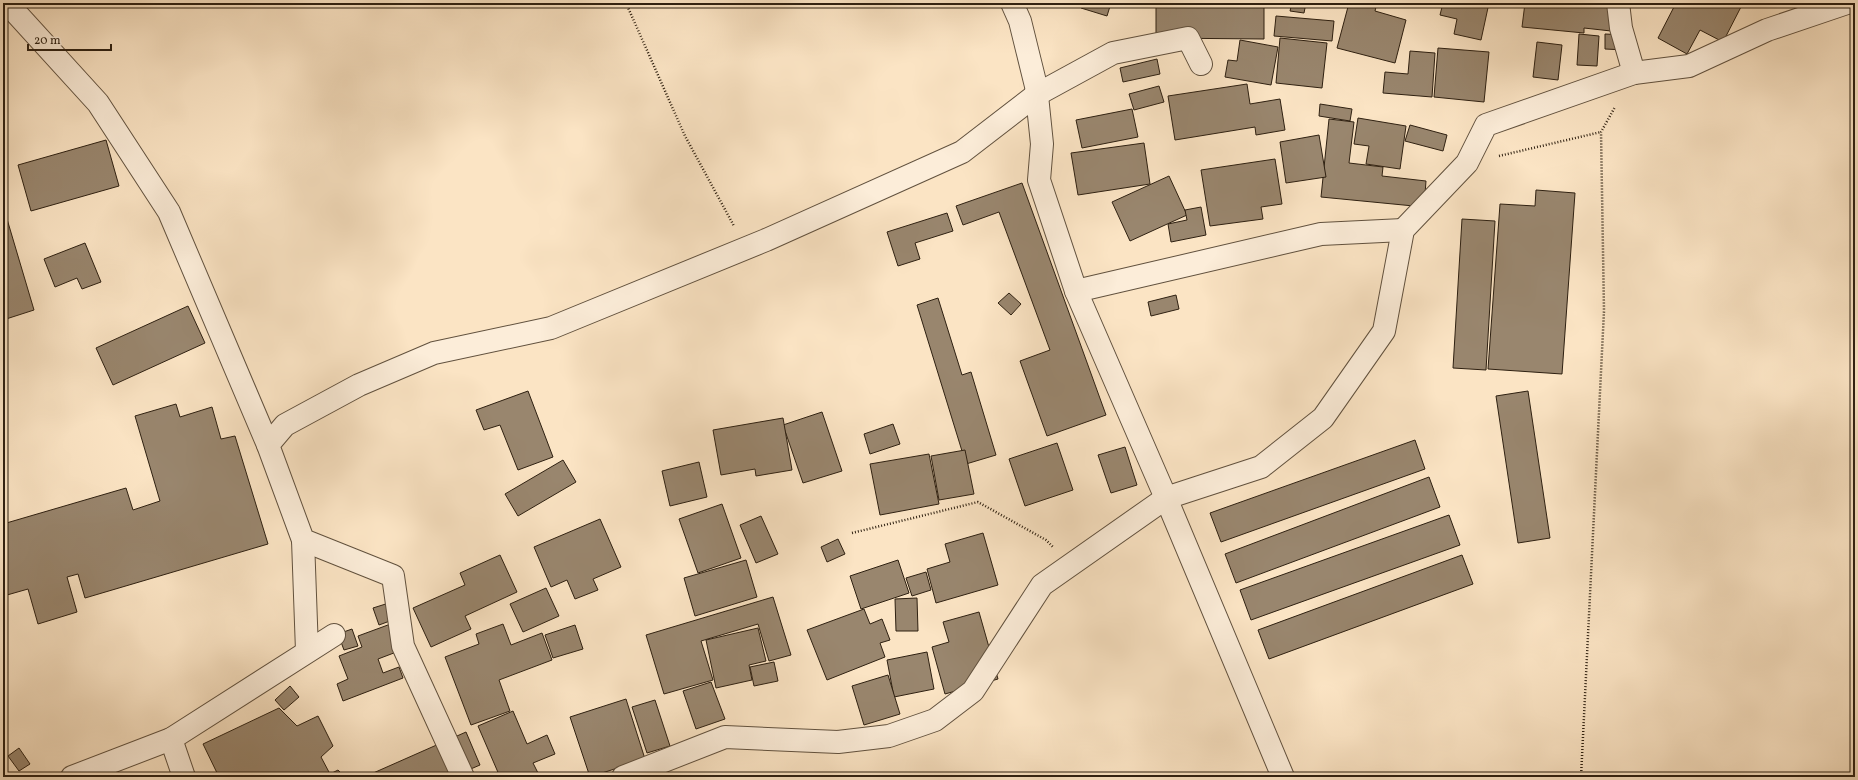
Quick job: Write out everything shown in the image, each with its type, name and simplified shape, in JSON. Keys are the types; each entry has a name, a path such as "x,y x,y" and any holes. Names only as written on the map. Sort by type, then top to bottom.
{"street":[{"path":"7,3 98,103 169,212 268,445 303,540 307,651"},
{"path":"1012,3 1020,21 1036,86 1042,144 1039,180 1076,291 1166,498 1284,777"},
{"path":"1618,3 1621,28 1634,73"},
{"path":"623,777 725,737 838,742 889,736 935,720 973,691 1042,585 1072,566 1166,498 1261,467 1324,418 1384,331 1403,230 1468,163 1486,125 1634,73 1689,66 1767,30 1847,3"},
{"path":"268,445 285,424 359,386 434,353 551,328 746,247 962,152 1036,95 1113,53 1188,38 1201,64"},
{"path":"1076,291 1321,234 1403,230"},
{"path":"303,540 393,576 403,646 462,777"},
{"path":"72,777 170,739 334,635"},
{"path":"170,739 184,777"}],"path":[{"path":"626,3 685,136 746,247"},
{"path":"1581,777 1604,311 1601,132 1634,73"},
{"path":"1468,163 1601,132"},
{"path":"852,533 978,502 1046,540 1072,566"}],"building":[{"path":"1082,3 1111,3 1107,16 1081,8"},
{"path":"1156,3 1264,3 1264,39 1156,38"},
{"path":"1292,3 1306,3 1304,13 1290,11"},
{"path":"1349,3 1377,3 1375,11 1406,20 1395,63 1337,48"},
{"path":"1443,3 1489,3 1481,40 1454,34 1457,19 1440,15"},
{"path":"1525,3 1604,3 1623,5 1620,32 1584,28 1584,33 1522,27"},
{"path":"1676,3 1743,3 1723,42 1700,30 1687,54 1658,38"},
{"path":"1276,16 1334,21 1332,41 1274,36"},
{"path":"1579,34 1599,36 1597,66 1577,65"},
{"path":"1605,34 1626,35 1626,50 1605,49"},
{"path":"1280,38 1327,43 1322,88 1276,83"},
{"path":"1240,40 1278,47 1271,85 1225,77 1228,60 1237,61"},
{"path":"1537,42 1562,45 1558,80 1533,77"},
{"path":"1438,48 1489,52 1484,102 1434,97"},
{"path":"1410,51 1435,53 1432,97 1383,93 1385,72 1408,74"},
{"path":"1157,59 1160,74 1123,82 1120,68"},
{"path":"1247,84 1250,104 1280,99 1285,130 1256,135 1255,127 1175,140 1168,96"},
{"path":"1159,86 1164,102 1134,110 1129,94"},
{"path":"1320,104 1352,109 1350,121 1319,116"},
{"path":"1132,109 1138,137 1082,148 1076,120"},
{"path":"1358,118 1406,126 1400,169 1366,164 1369,146 1354,144"},
{"path":"1329,119 1354,122 1349,163 1383,167 1382,176 1426,181 1424,207 1321,197"},
{"path":"1410,125 1447,135 1443,151 1405,141"},
{"path":"1319,135 1326,177 1286,183 1280,142"},
{"path":"106,140 119,186 31,211 18,165"},
{"path":"1144,143 1150,184 1078,195 1071,153"},
{"path":"1275,159 1282,204 1261,207 1263,219 1210,226 1201,170"},
{"path":"1169,176 1187,215 1130,241 1112,202"},
{"path":"1022,183 1106,415 1047,436 1020,361 1050,350 999,212 963,225 956,206"},
{"path":"1536,190 1575,193 1562,374 1488,369 1500,204 1535,206"},
{"path":"1201,207 1206,235 1171,242 1168,224 1187,220 1185,210"},
{"path":"947,213 953,231 915,243 920,259 898,266 887,232"},
{"path":"7,219 34,310 3,320 3,220"},
{"path":"1462,219 1495,221 1486,370 1453,368"},
{"path":"85,243 101,282 82,289 77,278 55,287 44,259"},
{"path":"1009,293 1021,304 1011,315 998,303"},
{"path":"1176,295 1179,309 1151,316 1148,302"},
{"path":"938,298 962,375 971,372 996,455 966,464 917,305"},
{"path":"188,306 205,343 113,385 96,348"},
{"path":"528,391 553,457 518,470 500,425 484,430 476,410"},
{"path":"1528,391 1550,538 1518,543 1496,396"},
{"path":"176,404 180,417 212,407 221,439 235,436 268,544 85,598 78,574 67,577 77,612 38,624 28,589 7,595 3,584 3,524 126,488 133,510 160,501 135,416"},
{"path":"822,412 842,471 803,483 783,425"},
{"path":"783,418 792,470 756,476 755,469 721,475 713,430"},
{"path":"893,424 900,444 870,454 864,434"},
{"path":"1415,440 1425,469 1221,542 1210,513"},
{"path":"1057,443 1073,490 1025,506 1009,459"},
{"path":"1125,447 1137,485 1111,493 1098,455"},
{"path":"965,450 974,494 939,500 931,456"},
{"path":"929,454 939,504 880,515 870,464"},
{"path":"563,460 576,482 518,516 505,494"},
{"path":"699,462 707,497 670,506 662,471"},
{"path":"1429,477 1440,507 1236,583 1225,554"},
{"path":"722,504 741,558 698,573 679,519"},
{"path":"1449,515 1460,545 1251,620 1240,590"},
{"path":"761,516 778,554 756,563 740,525"},
{"path":"600,519 621,567 593,579 598,590 575,599 567,580 551,587 534,547"},
{"path":"983,533 998,585 936,603 927,569 950,562 945,544"},
{"path":"838,539 845,554 827,562 821,547"},
{"path":"500,555 517,592 465,616 471,629 431,647 413,608 465,585 460,573"},
{"path":"1462,555 1473,584 1269,659 1258,630"},
{"path":"746,560 757,597 695,616 684,578"},
{"path":"898,560 909,593 861,609 850,576"},
{"path":"926,572 931,590 912,596 906,578"},
{"path":"546,588 559,616 523,632 510,604"},
{"path":"773,597 791,655 769,661 758,624 701,641 713,680 664,694 646,635"},
{"path":"917,598 918,631 896,631 895,599"},
{"path":"392,602 398,618 379,625 373,608"},
{"path":"864,609 870,624 882,619 890,640 880,643 885,657 827,680 807,630"},
{"path":"979,612 998,679 945,694 932,647 949,642 943,622"},
{"path":"396,622 407,648 378,659 383,673 399,667 403,678 343,701 337,684 348,679 339,656 362,647 358,636"},
{"path":"503,624 511,645 542,633 552,660 499,680 510,711 471,725 445,657 479,644 476,634"},
{"path":"575,625 583,649 553,658 545,635"},
{"path":"758,628 766,661 749,665 752,680 716,688 706,640"},
{"path":"352,629 358,646 344,650 338,634"},
{"path":"927,652 934,689 894,697 887,660"},
{"path":"774,662 778,681 754,686 750,667"},
{"path":"888,675 900,714 864,725 852,686"},
{"path":"711,682 725,719 696,729 683,691"},
{"path":"290,686 299,697 284,710 275,700"},
{"path":"626,699 645,759 590,777 570,717"},
{"path":"655,700 670,746 647,753 632,707"},
{"path":"279,708 297,726 318,716 333,746 321,757 330,774 338,770 345,777 219,777 203,744"},
{"path":"513,711 527,744 547,735 555,754 533,763 540,777 500,777 478,726"},
{"path":"466,732 480,765 452,777 372,777 371,774"},
{"path":"19,748 30,764 19,771 8,756"}]}
